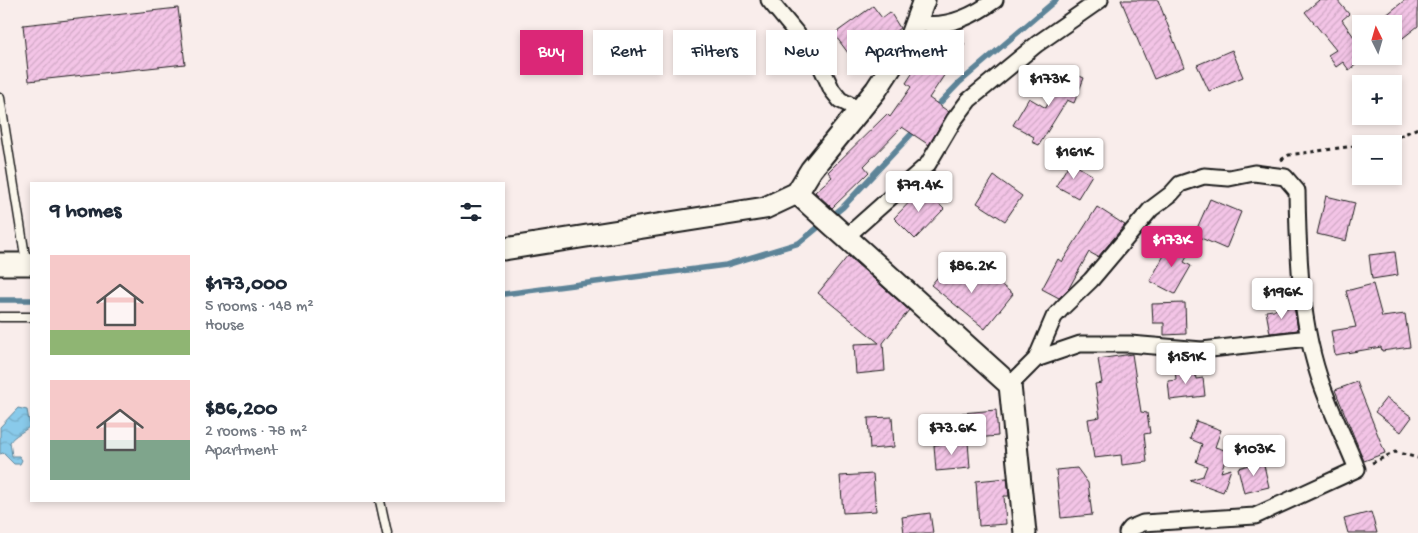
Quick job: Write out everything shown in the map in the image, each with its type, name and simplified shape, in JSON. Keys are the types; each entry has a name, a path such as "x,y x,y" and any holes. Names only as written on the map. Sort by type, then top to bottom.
{"street":[{"path":"769,0 817,58 832,90 840,100 860,110"},
{"path":"505,249 765,208 797,193 811,170 876,90 910,38 924,0"},
{"path":"917,23 929,25 953,23 995,0"},
{"path":"842,232 928,164 954,120 969,100 1038,44 1100,0"},
{"path":"1010,385 1036,359 1054,317 1091,280 1151,209 1171,194 1180,184 1204,176 1229,178 1254,173 1285,177 1297,191 1298,259 1309,338 1322,387 1357,469 1255,516 1143,523 1131,528 1127,533"},
{"path":"797,193 1010,385 1028,533"},
{"path":"0,264 29,264"},
{"path":"1036,359 1080,344 1130,344 1202,350 1309,338"}],"lane":[{"path":"0,98 29,264"},
{"path":"0,317 30,317"},
{"path":"380,502 387,533"}],"path":[{"path":"1402,135 1418,128"},
{"path":"1254,173 1289,155 1352,146"},
{"path":"1357,469 1395,452 1418,458"}],"water":[{"path":"18,408 27,410 30,426 10,442 12,456 19,456 22,460 20,464 14,464 3,453 0,454 0,427"}],"building":[{"path":"1121,0 1158,0 1184,67 1154,79"},
{"path":"1319,0 1337,0 1349,14 1342,20 1352,34 1352,65 1356,65 1349,70 1343,62 1336,67 1328,55 1336,50 1305,12"},
{"path":"1405,0 1418,0 1418,26 1402,39 1402,15 1386,15"},
{"path":"873,6 882,18 890,12 900,28 897,30 847,30 847,52 837,38 837,32"},
{"path":"178,8 185,64 29,81 23,25"},
{"path":"1232,50 1243,77 1209,91 1197,65"},
{"path":"1063,69 1084,78 1074,103 1067,100 1039,145 1032,142 1034,137 1013,125 1029,98 1046,108"},
{"path":"911,75 944,75 929,98 949,112 929,145 902,127 864,166 869,172 832,208 815,192 832,177 828,172 887,114 890,117 911,87 906,83"},
{"path":"1070,162 1092,175 1078,198 1056,186"},
{"path":"994,176 1022,196 1005,221 977,203"},
{"path":"923,188 944,209 915,239 894,218"},
{"path":"1326,196 1355,203 1346,241 1317,234"},
{"path":"1210,199 1241,212 1226,249 1194,235"},
{"path":"1097,207 1125,225 1098,257 1089,252 1069,288 1059,298 1042,289 1058,259 1062,262"},
{"path":"1173,239 1191,250 1184,262 1191,266 1175,294 1150,281"},
{"path":"1395,252 1398,275 1372,279 1369,255"},
{"path":"848,256 909,310 883,343 885,371 856,374 854,344 879,343 818,293"},
{"path":"952,260 983,285 990,276 1013,294 985,329 931,285"},
{"path":"1373,284 1382,317 1405,314 1410,347 1382,351 1381,347 1335,355 1331,331 1356,327 1346,291"},
{"path":"1185,303 1186,334 1164,335 1164,323 1153,323 1152,304"},
{"path":"1294,307 1298,330 1270,333 1266,311"},
{"path":"1132,354 1141,412 1147,413 1150,433 1144,434 1147,462 1122,465 1121,455 1094,458 1088,419 1100,417 1095,384 1102,383 1098,359"},
{"path":"1194,366 1196,379 1203,378 1205,396 1170,400 1168,381 1176,380 1175,369"},
{"path":"1357,382 1385,453 1364,461 1335,390"},
{"path":"1386,398 1412,417 1401,432 1375,412"},
{"path":"996,410 998,436 964,439 962,413"},
{"path":"892,417 894,447 870,449 868,418"},
{"path":"1196,421 1221,430 1215,447 1228,451 1221,472 1231,469 1223,492 1190,480 1203,476 1207,466 1196,462 1202,444 1190,439"},
{"path":"968,442 970,468 936,471 934,445"},
{"path":"1263,461 1269,487 1244,493 1238,468"},
{"path":"1077,468 1088,483 1092,515 1061,518 1056,470"},
{"path":"873,474 876,511 843,513 840,476"},
{"path":"1007,478 1009,496 1004,496 1006,524 979,526 976,481"},
{"path":"1371,512 1377,533 1348,533 1344,519"},
{"path":"930,513 933,533 904,533 902,517"}],"waterway":[{"path":"933,110 959,83 1056,0"},
{"path":"505,294 726,265 799,243 843,207 917,128"},
{"path":"0,300 30,300"}]}
